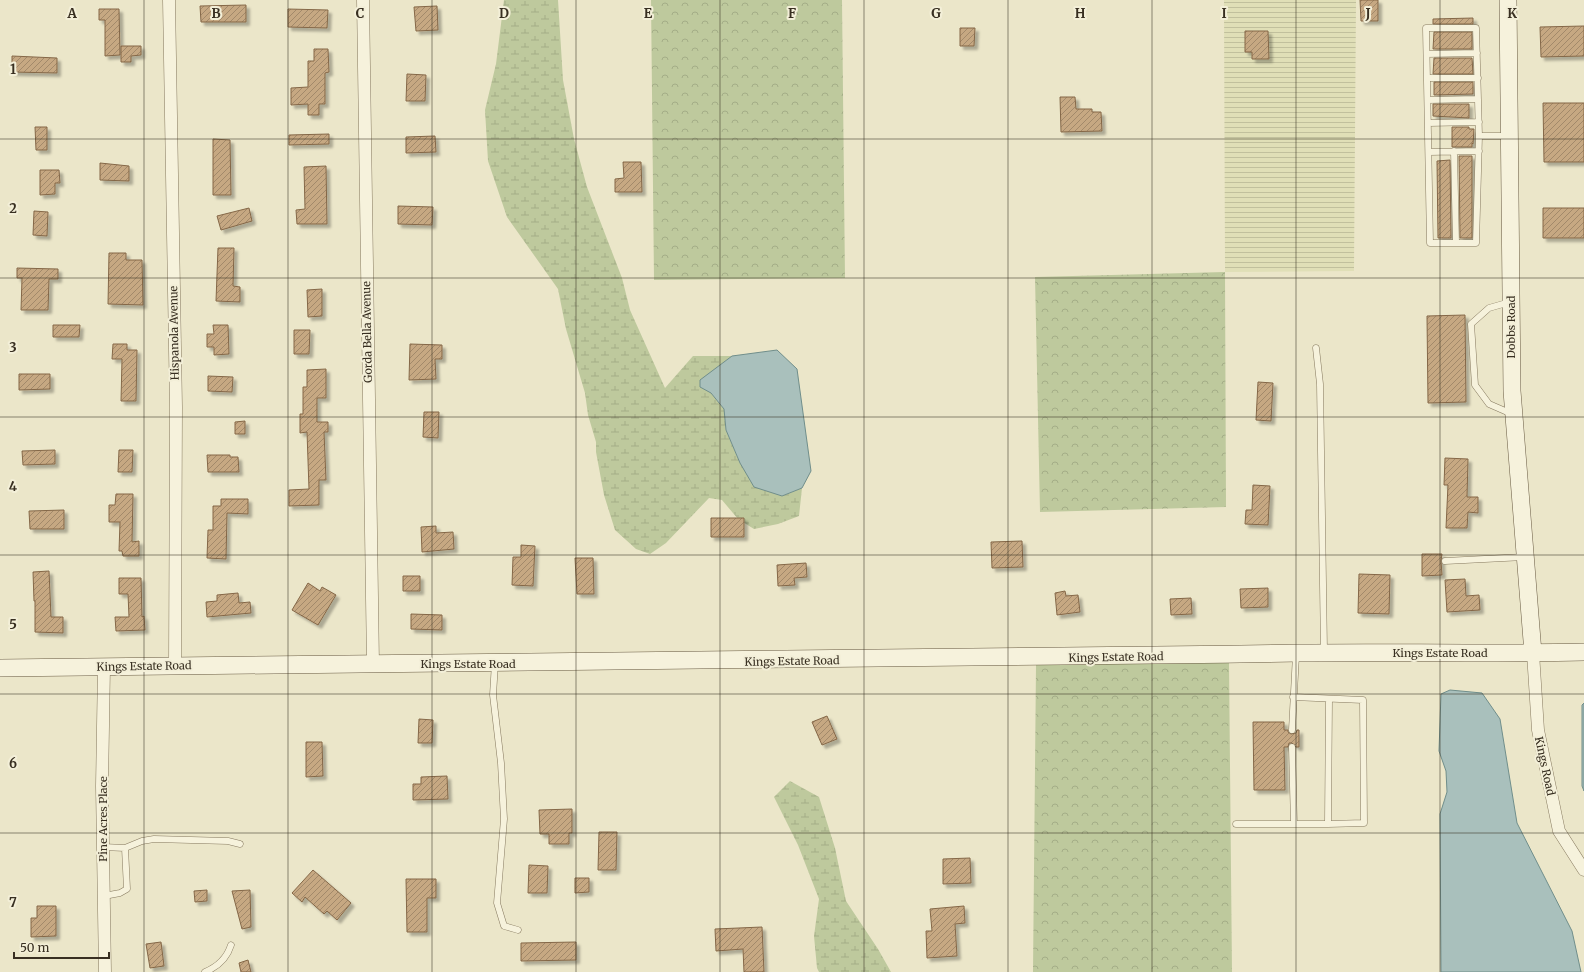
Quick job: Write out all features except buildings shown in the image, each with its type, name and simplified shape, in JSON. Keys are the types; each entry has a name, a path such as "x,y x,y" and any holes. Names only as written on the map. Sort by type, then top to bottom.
{"street":[{"name":"Hispanola Avenue","path":"169,0 176,407 175,666"},
{"name":"Gorda Bella Avenue","path":"363,0 373,664"},
{"name":"Dobbs Road","path":"1508,0 1512,391 1533,654"},
{"name":"Kings Estate Road","path":"0,668 1056,658 1296,653 1533,654 1584,652"},
{"name":"Kings Road","path":"1533,654 1538,730 1559,831 1584,870"},
{"name":"Pine Acres Place","path":"104,667 102,786 105,972"}],"lane":[{"path":"1426,28 1476,28 1477,53 1479,151 1476,243 1430,243 1426,28"},
{"path":"1427,54 1477,53"},
{"path":"1427,78 1478,78"},
{"path":"1428,100 1478,99"},
{"path":"1428,123 1479,122"},
{"path":"1479,136 1510,136"},
{"path":"1454,151 1456,243"},
{"path":"1429,152 1479,151"},
{"path":"1511,302 1489,308 1471,324 1476,385 1478,391 1488,404 1514,415"},
{"path":"1316,348 1320,384 1324,653"},
{"path":"1445,561 1525,557"},
{"path":"1292,730 1296,653"},
{"path":"494,663 492,695 501,763 504,819 497,903 504,926 518,930"},
{"path":"1236,824 1364,823 1363,700 1293,697"},
{"path":"1328,699 1328,824"},
{"path":"1292,747 1294,824"},
{"path":"103,847 125,848 142,841 154,839 228,841 240,844"},
{"path":"104,896 120,893 127,889 125,848"},
{"path":"205,972 214,968 228,954 231,945"}],"green space":[{"path":"504,0 558,0 563,80 574,139 587,187 622,278 630,310 665,388 693,356 732,356 719,366 711,393 724,409 726,430 740,463 782,496 802,488 799,516 778,524 754,529 738,519 722,500 709,498 666,543 650,554 636,549 615,530 604,495 596,452 596,442 588,415 585,393 566,329 558,289 507,217 488,161 485,110 496,64"},
{"path":"651,0 842,0 845,278 654,280"},
{"path":"1224,0 1356,0 1354,271 1225,272"},
{"path":"1225,272 1226,507 1040,512 1035,277"},
{"path":"1229,662 1232,972 1033,972 1036,665"},
{"path":"790,781 819,797 835,848 846,901 878,949 891,972 819,972 817,968 814,936 819,899 798,845 774,797"}],"water":[{"path":"777,350 797,369 811,471 802,488 782,496 754,487 740,463 726,430 724,409 711,393 700,387 700,380 732,356"},
{"path":"1450,690 1482,693 1500,719 1517,823 1572,931 1581,972 1441,972 1440,814 1447,792 1446,771 1439,751 1441,694"},
{"path":"1584,703 1584,791 1582,786 1582,705"}]}
